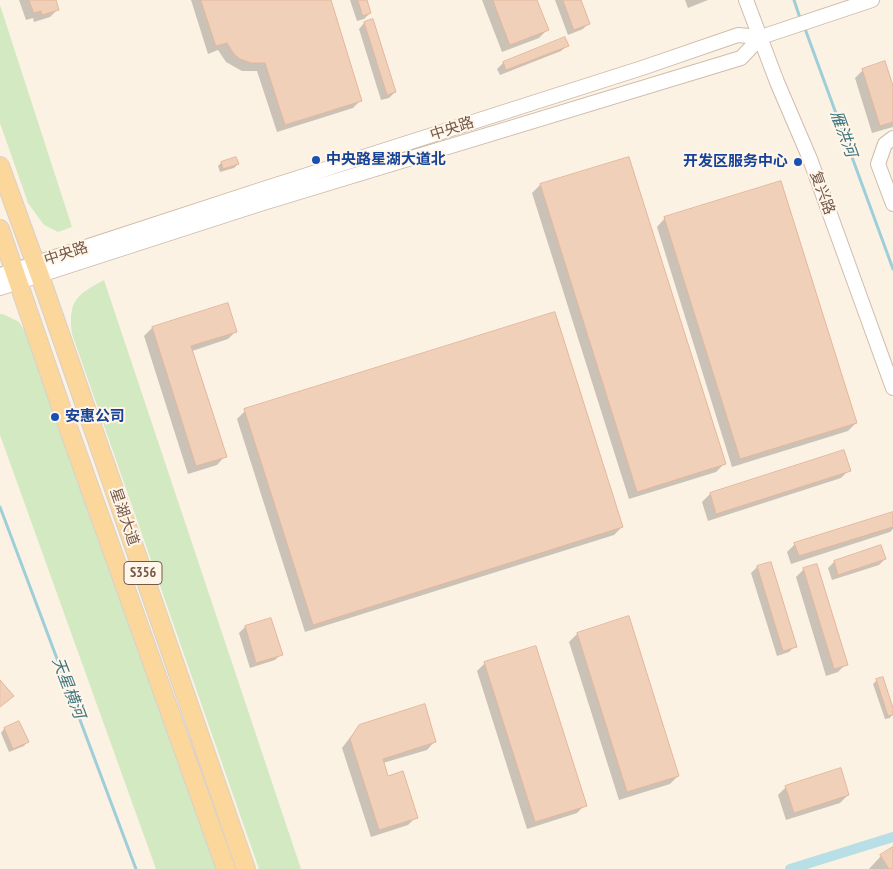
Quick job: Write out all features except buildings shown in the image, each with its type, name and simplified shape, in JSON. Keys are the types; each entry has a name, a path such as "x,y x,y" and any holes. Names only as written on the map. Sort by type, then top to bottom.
{"main road":[{"name":"星湖大道","path":"0,166 38,270 246,869"},
{"name":"星湖大道","path":"0,229 11,276 226,869"}],"street":[{"name":"复兴路","path":"746,0 777,82 810,159 893,388"},
{"path":"38,270 741,58 761,37 872,0"},
{"name":"中央路","path":"0,288 11,276 38,270 260,190 642,68 738,34 761,37"},
{"path":"893,138 885,144 878,164 893,204"}],"green space":[{"path":"0,5 72,227 58,232 44,225 28,203 0,123"},
{"path":"104,280 301,869 259,869 72,334 71,314 76,300 87,290"},
{"path":"0,314 19,322 31,341 216,869 156,869 0,435"}],"waterway":[{"name":"雁洪河","path":"794,0 801,21"},
{"name":"雁洪河","path":"804,26 893,269"},
{"name":"天星横河","path":"0,507 136,869"},
{"path":"790,869 893,837"}],"place":[{"name":"中央路星湖大道北","path":"316,160"},
{"name":"开发区服务中心","path":"798,162"},
{"name":"安惠公司","path":"55,417"}]}
